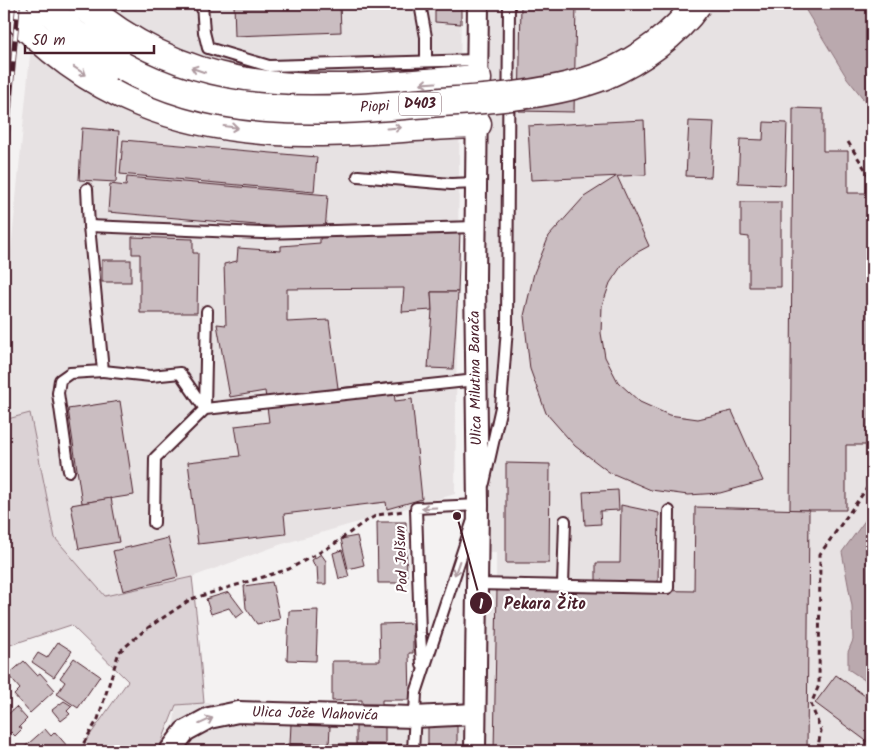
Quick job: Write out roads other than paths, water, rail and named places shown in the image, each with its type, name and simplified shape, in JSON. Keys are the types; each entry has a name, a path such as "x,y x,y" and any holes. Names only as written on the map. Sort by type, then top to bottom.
{"main road":[{"path":"5,4 52,51 91,79 132,100 172,114 256,130 308,132 477,124"},
{"name":"Piopi","path":"42,4 75,34 122,66 149,80 193,95 227,103 268,109 305,111 486,98 557,89 605,75 639,57 676,27 697,4"},
{"path":"82,4 125,36 156,53 211,74 240,81 276,86 338,87 477,70"}],"street":[{"name":"Ulica Milutina Barača","path":"475,751 478,505 475,279 478,4"},
{"name":"Ulica Jože Vlahovića","path":"170,751 185,731 209,718 238,712 414,717 475,714"}],"lane":[{"path":"202,4 204,32 208,48 269,66 426,60 477,70"},
{"path":"420,4 426,37 426,60"},
{"path":"290,750 413,751 416,693 478,505 492,454 501,408 507,328 509,4"},
{"path":"358,176 451,184 476,183"},
{"path":"87,189 103,370"},
{"path":"89,226 263,233 476,227"},
{"path":"205,409 207,312"},
{"path":"69,472 58,393 60,380 70,373 103,370 152,376 180,373 205,409"},
{"path":"154,523 155,458 205,409 476,380"},
{"name":"Pod Jelšun","path":"423,670 416,508 478,505"},
{"path":"476,584 668,588 669,510"},
{"path":"563,585 565,521"}],"railway":[{"path":"4,171 18,4"}],"place":[{"name":"Pekara Žito","path":"457,516"}]}
